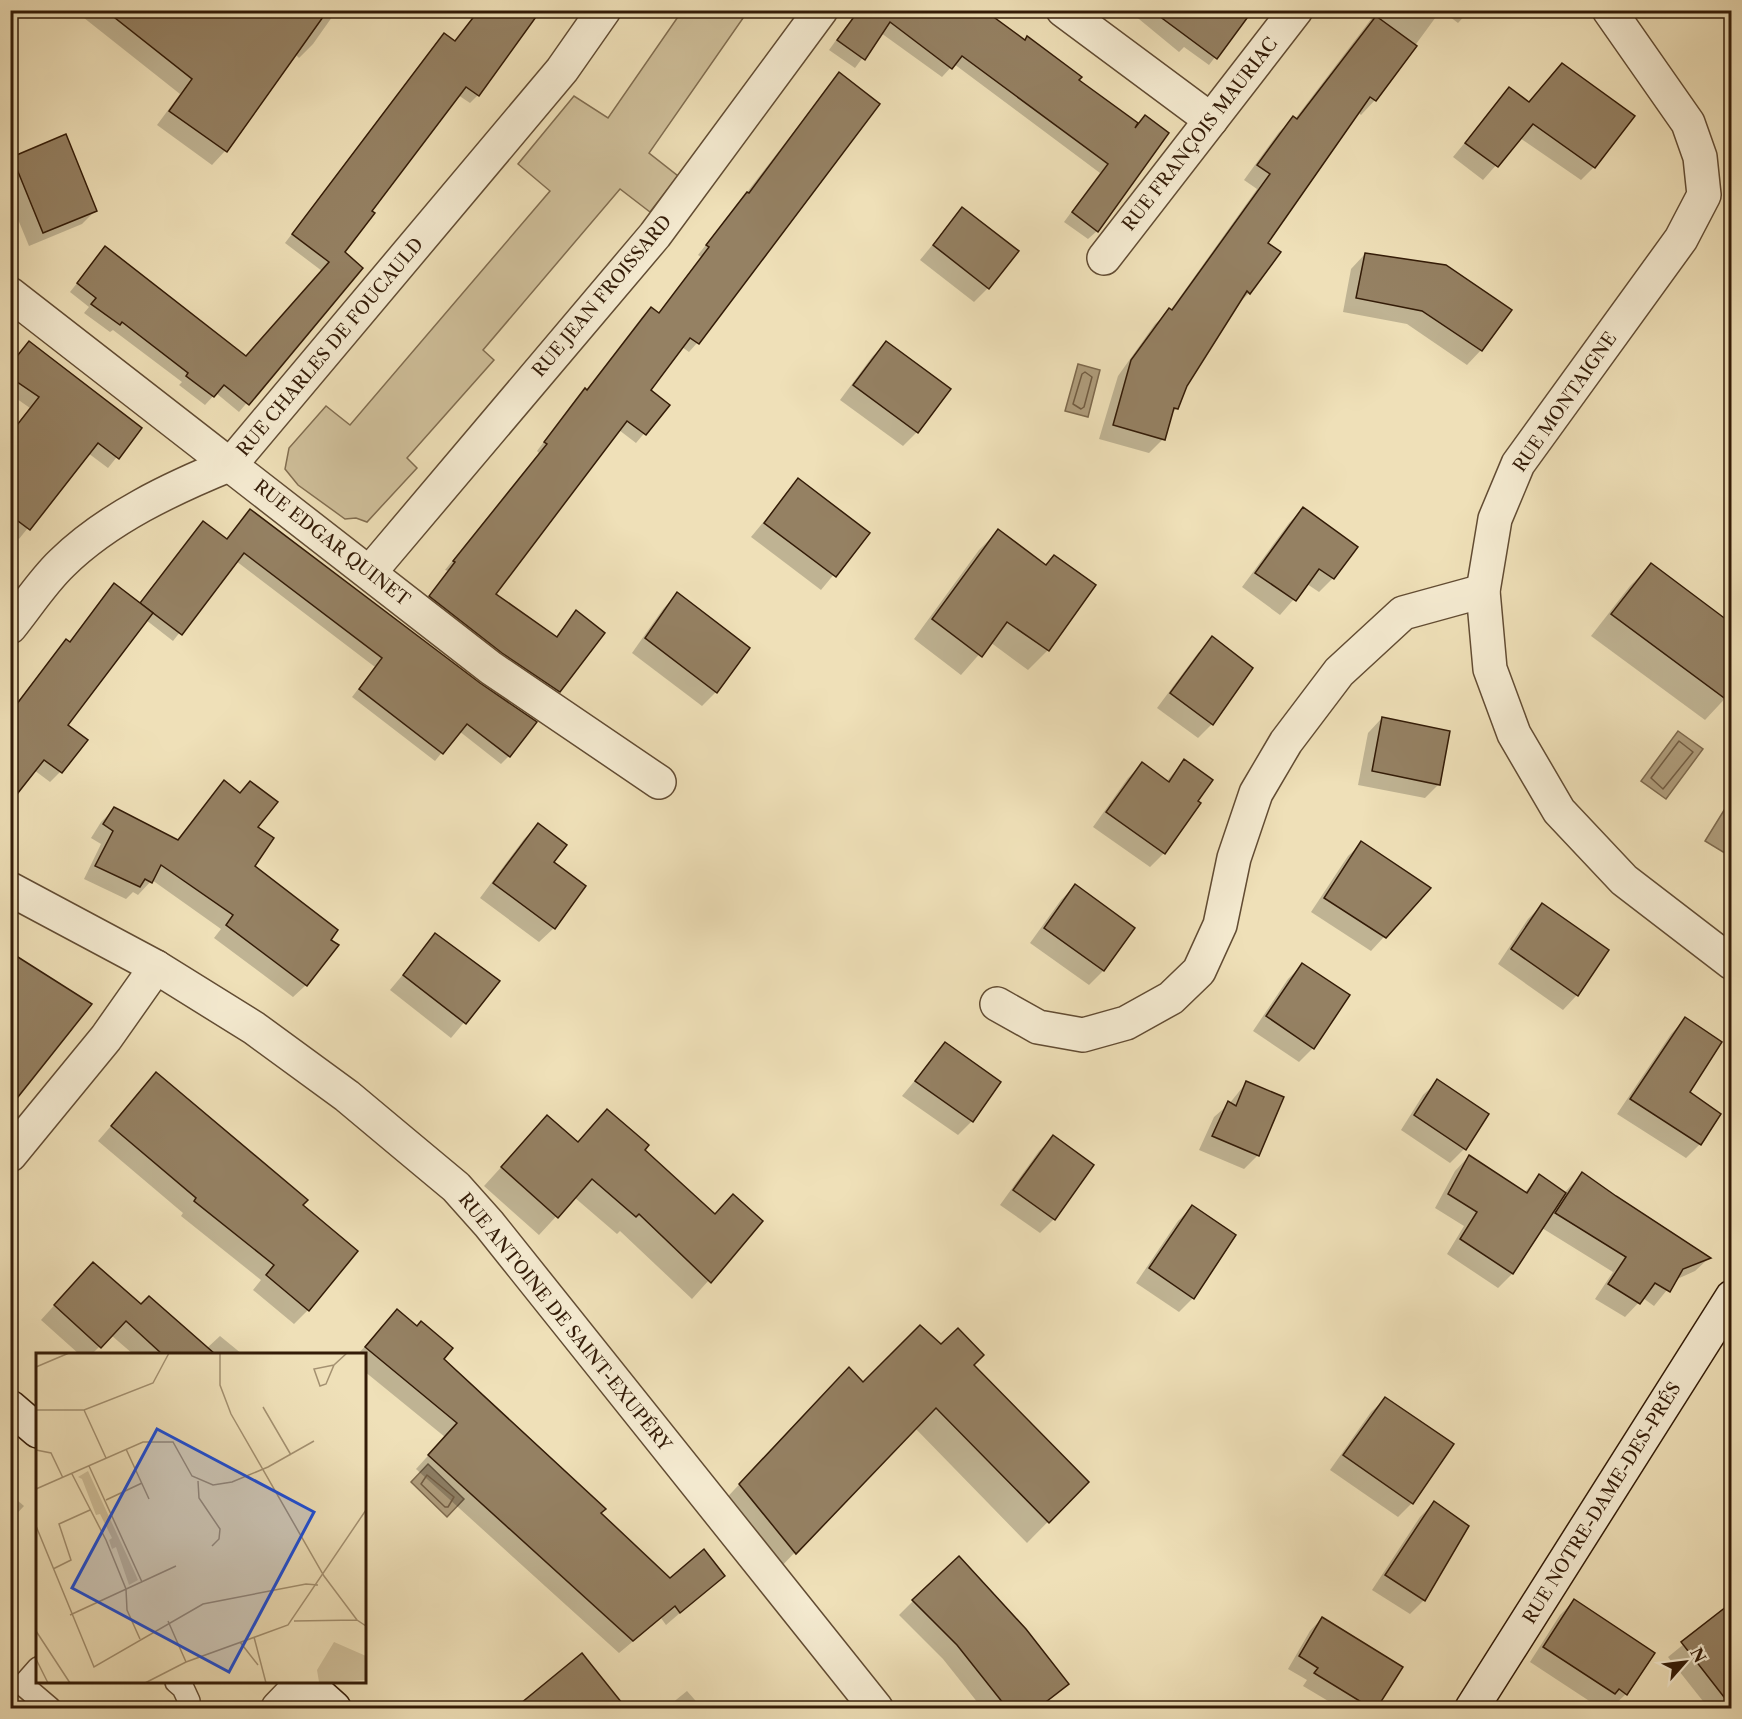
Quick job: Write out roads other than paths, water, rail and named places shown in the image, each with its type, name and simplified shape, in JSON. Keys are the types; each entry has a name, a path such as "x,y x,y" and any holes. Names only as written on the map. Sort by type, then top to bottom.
{"street":[{"name":"RUE CHARLES DE FOUCAULD","path":"10,627 61,564 106,526 199,477 231,464 562,70 604,10"},
{"name":"RUE JEAN FROISSARD","path":"370,572 655,235 821,10"},
{"path":"1062,10 1211,120"},
{"name":"RUE FRANÇOIS MAURIAC","path":"1104,258 1296,10"},
{"name":"RUE MONTAIGNE","path":"1610,10 1688,123 1700,157 1704,195 1681,239 1518,464 1495,519 1483,591 1490,669 1514,734 1558,811 1624,880 1731,963"},
{"name":"RUE EDGAR QUINET","path":"10,294 491,668 659,782"},
{"path":"997,1004 1038,1027 1083,1035 1126,1023 1171,998 1199,971 1220,925 1234,858 1256,794 1286,742 1339,672 1403,613 1483,591"},
{"name":"RUE ANTOINE DE SAINT-EXUPÉRY","path":"10,889 156,967 254,1028 347,1096 456,1187 489,1224 876,1708"},
{"path":"10,1155 106,1038 156,967"},
{"name":"RUE NOTRE-DAME-DES-PRÉS","path":"1472,1708 1731,1297"},
{"path":"10,1407 36,1429"},
{"path":"278,1708 303,1683"},
{"path":"305,1683 334,1708"}],"lane":[{"path":"36,1670 23,1685 50,1708"},
{"path":"177,1683 183,1688 189,1701 187,1708"}],"water":[{"path":"1078,364 1100,370 1088,417 1065,411"},
{"path":"1678,731 1703,749 1666,799 1641,781"},
{"path":"1731,799 1731,850 1728,855 1705,841"},
{"path":"428,1464 464,1499 447,1517 411,1482"}]}
